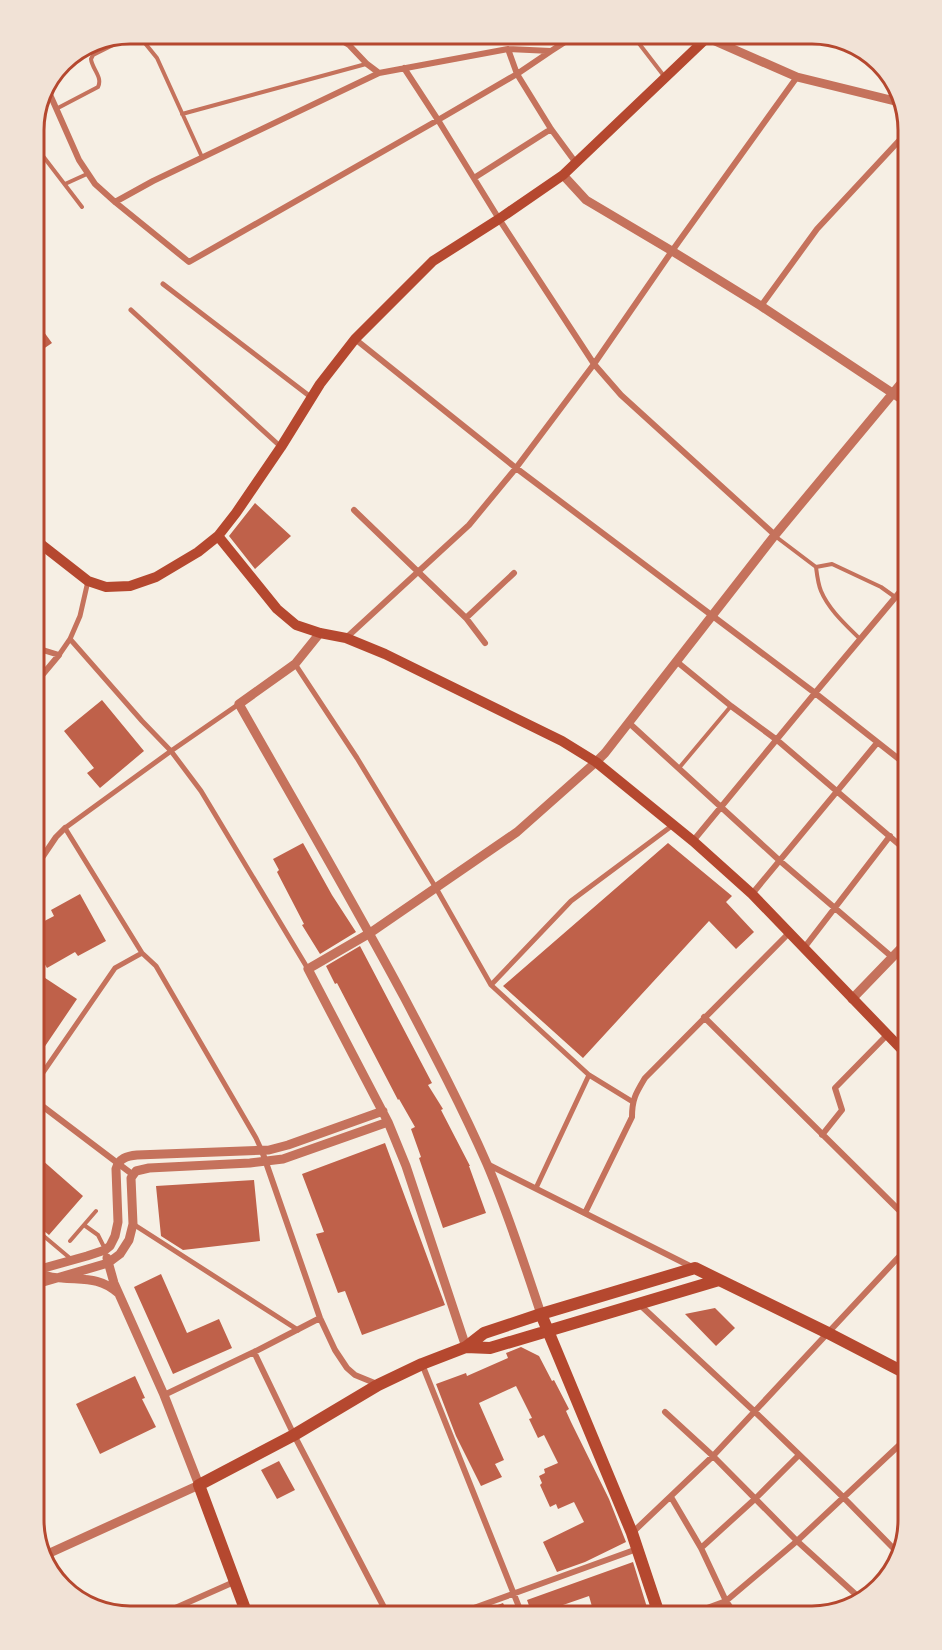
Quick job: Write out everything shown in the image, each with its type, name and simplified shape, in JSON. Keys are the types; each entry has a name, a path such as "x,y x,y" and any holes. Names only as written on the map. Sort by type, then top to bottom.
{"main road":[{"path":"44,547 88,581 106,587 130,586 156,577 198,552 218,536 248,497 312,398 355,339 433,261 563,175 702,44"},
{"path":"218,536 289,621 320,633 346,638 385,654 562,741 596,762 693,841 752,894 898,1046"},
{"path":"244,1606 199,1485 294,1435 378,1385 422,1364 466,1347 484,1333 695,1268 828,1332 898,1369"},
{"path":"466,1347 490,1348 719,1280"},
{"path":"541,1314 632,1533 656,1606"}],"street":[{"path":"347,44 379,73"},
{"path":"50,95 79,160 95,184 189,262 517,74 561,44"},
{"path":"727,44 797,77 894,101"},
{"path":"115,202 153,181 379,73 508,49 550,51"},
{"path":"508,49 517,74 551,129 576,163"},
{"path":"404,68 594,364 621,395 774,536"},
{"path":"346,638 470,525 516,468 594,364 797,77"},
{"path":"474,178 551,129"},
{"path":"761,306 817,230 898,142"},
{"path":"563,175 586,200 761,306 898,397"},
{"path":"163,284 312,398"},
{"path":"131,310 281,447"},
{"path":"355,339 516,468 898,759"},
{"path":"308,969 370,933 517,832 596,762 774,536 898,387"},
{"path":"354,510 466,618 485,643"},
{"path":"466,618 514,573"},
{"path":"44,673 70,639 80,616 88,581"},
{"path":"693,841 898,595"},
{"path":"44,855 65,828 295,664 320,633"},
{"path":"70,639 171,751 201,791 308,969 388,1122 406,1166 466,1347"},
{"path":"44,651 59,655"},
{"path":"676,661 777,740 898,843"},
{"path":"295,664 357,758 436,888 491,985 589,1076 633,1102"},
{"path":"238,704 370,933 444,1072 487,1164 515,1234 541,1314"},
{"path":"628,722 780,861 892,957"},
{"path":"752,894 877,743"},
{"path":"491,985 571,901 673,825"},
{"path":"65,828 142,953 156,966 256,1138 267,1162 320,1318 335,1350 347,1368 355,1375 378,1385"},
{"path":"803,948 890,836"},
{"path":"585,1213 632,1117 635,1095 645,1078 789,933"},
{"path":"852,999 898,951"},
{"path":"44,1071 115,968 142,953"},
{"path":"704,1017 898,1209"},
{"path":"822,1135 842,1110 835,1088 887,1035"},
{"path":"536,1188 589,1076"},
{"path":"44,1107 132,1174"},
{"path":"44,1268 105,1250 112,1242 117,1228 115,1178 117,1163 122,1159 133,1156 262,1151 288,1145 383,1111"},
{"path":"44,1282 116,1259 132,1233 130,1180 132,1174 138,1170 267,1162 293,1156 388,1122"},
{"path":"487,1164 695,1268"},
{"path":"133,1224 298,1330"},
{"path":"50,1553 199,1485 164,1395 111,1274 105,1250"},
{"path":"632,1533 713,1456 898,1258"},
{"path":"44,1274 59,1278 104,1282 119,1294"},
{"path":"639,1304 843,1497 894,1549"},
{"path":"164,1395 254,1353 320,1318"},
{"path":"254,1353 383,1606"},
{"path":"422,1364 518,1606"},
{"path":"665,1412 856,1595"},
{"path":"713,1606 726,1601 797,1541 898,1446"},
{"path":"701,1548 799,1455"},
{"path":"671,1497 701,1548 729,1606"},
{"path":"480,1606 638,1549"},
{"path":"180,1606 234,1582"}],"lane":[{"path":"146,44 157,58 203,158"},
{"path":"639,44 666,78"},
{"path":"56,109 98,87 100,79 91,59 93,55 113,45"},
{"path":"182,114 367,64"},
{"path":"44,157 82,207"},
{"path":"65,184 88,173"},
{"path":"774,536 816,567 820,589 824,596 841,620 861,639"},
{"path":"816,567 832,564 881,587 896,597"},
{"path":"679,768 731,706"},
{"path":"69,1241 96,1211"},
{"path":"84,1225 98,1235 105,1250"},
{"path":"44,1236 72,1260"}],"building":[{"path":"44,332 52,343 44,348"},
{"path":"255,503 291,536 255,569 229,536"},
{"path":"102,700 144,751 100,788 87,773 94,768 64,731"},
{"path":"303,843 356,932 320,954 302,925 304,924 277,872 279,870 273,859"},
{"path":"668,843 732,896 726,902 754,932 736,949 709,921 583,1058 503,986"},
{"path":"80,894 106,941 78,956 75,952 47,968 44,963 44,921 54,916 51,910"},
{"path":"360,946 432,1083 428,1085 443,1109 441,1110 470,1166 486,1213 443,1228 419,1158 421,1157 411,1129 415,1127 398,1100 326,966"},
{"path":"44,977 77,999 44,1048"},
{"path":"385,1143 445,1305 362,1335 345,1291 338,1293 316,1234 324,1232 302,1174"},
{"path":"44,1162 83,1196 49,1235 44,1231"},
{"path":"254,1180 260,1241 183,1250 161,1236 156,1186"},
{"path":"161,1274 187,1333 219,1319 232,1348 173,1374 134,1287"},
{"path":"715,1308 735,1328 716,1346 685,1314"},
{"path":"521,1347 539,1356 552,1381 554,1380 569,1409 566,1411 571,1422 609,1499 626,1542 585,1562 557,1572 543,1542 584,1522 574,1502 558,1509 556,1504 550,1507 540,1485 542,1483 539,1476 545,1473 544,1469 558,1463 544,1435 538,1438 529,1419 532,1418 516,1386 479,1403 504,1460 495,1464 502,1477 481,1486 456,1436 436,1384 466,1373 467,1376 508,1358 506,1353"},
{"path":"135,1376 145,1398 142,1399 156,1427 100,1454 76,1404"},
{"path":"279,1461 295,1490 277,1499 261,1470"},
{"path":"633,1562 647,1606 592,1606 589,1596 564,1606 529,1606 527,1600"}]}
